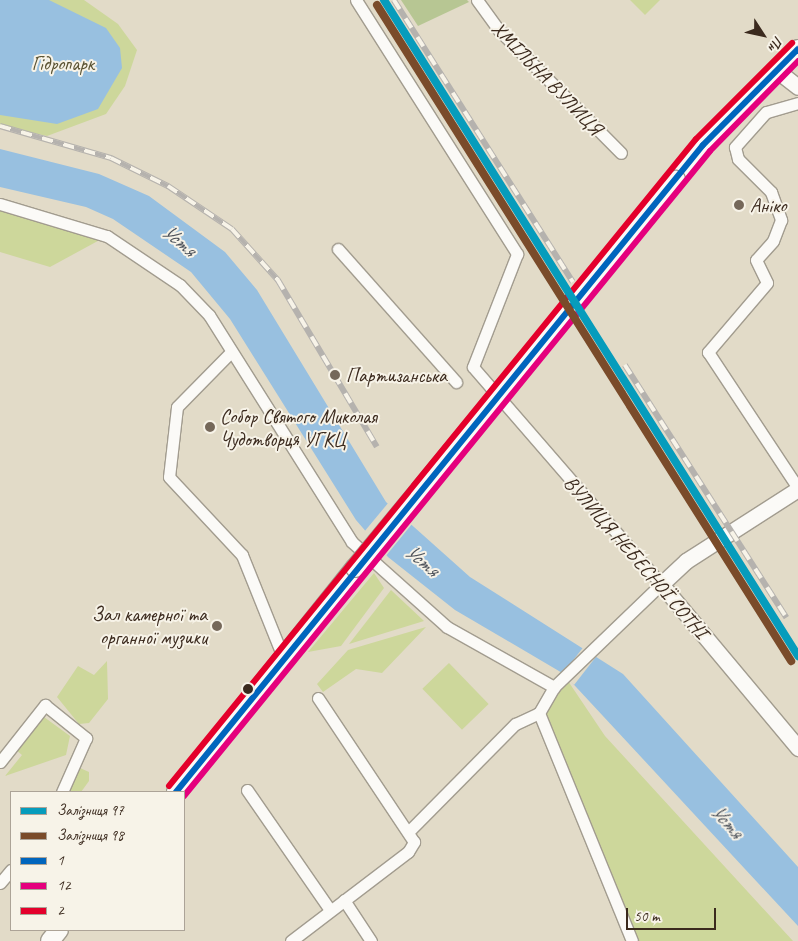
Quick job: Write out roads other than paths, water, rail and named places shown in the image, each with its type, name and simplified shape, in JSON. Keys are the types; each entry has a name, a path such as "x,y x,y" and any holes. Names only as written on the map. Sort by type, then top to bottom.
{"main road":[{"path":"177,791 355,568 676,180 775,69 798,49"},
{"path":"50,941 58,931"}],"street":[{"name":"ВУЛИЦЯ НЕБЕСНОЇ СОТНІ","path":"356,0 517,254 473,367 661,584 798,748"},
{"name":"ХМІЛЬНА ВУЛИЦЯ","path":"477,0 499,30 621,153"},
{"path":"775,69 798,87"},
{"path":"410,830 515,724 539,713 554,687 566,678 593,648 686,561 798,489 708,352 742,307 767,284 756,260 773,241 780,220 771,192 738,159 735,147 766,112 798,103"},
{"path":"0,204 77,225 122,244 195,300 231,352 352,542 447,627 554,687"},
{"path":"338,249 456,382"},
{"path":"231,352 177,407 169,477 242,555 283,657"},
{"path":"290,941 408,852 414,842 410,830 318,698"},
{"path":"0,762 45,705 86,738 62,791"},
{"path":"539,713 632,941"},
{"path":"247,790 330,910"},
{"path":"0,883 10,871"},
{"path":"344,900 371,941"}],"water":[{"name":"Гідропарк","path":"0,0 49,0 106,28 120,48 122,68 98,109 57,124 0,115"},
{"name":"Устя","path":"0,149 99,174 149,196 225,252 257,290 386,502 470,577 623,674 798,867 798,926 564,674 455,610 388,557 356,520 230,319 191,272 113,219 86,207 0,187"}],"railway":[{"path":"394,0 573,282"},
{"path":"0,126 111,158 168,186 232,229 278,280 377,447"},
{"path":"625,365 787,618"}],"rail line":[{"name":"97","path":"384,0 798,656"},
{"name":"98","path":"377,5 791,661"}],"place":[{"name":"Аніко","path":"739,205"},
{"name":"Партизанська","path":"335,375"},
{"name":"Собор Святого Миколая Чудотворця УГКЦ","path":"210,427"},
{"name":"Зал камерної та органної музики","path":"217,626"}]}
